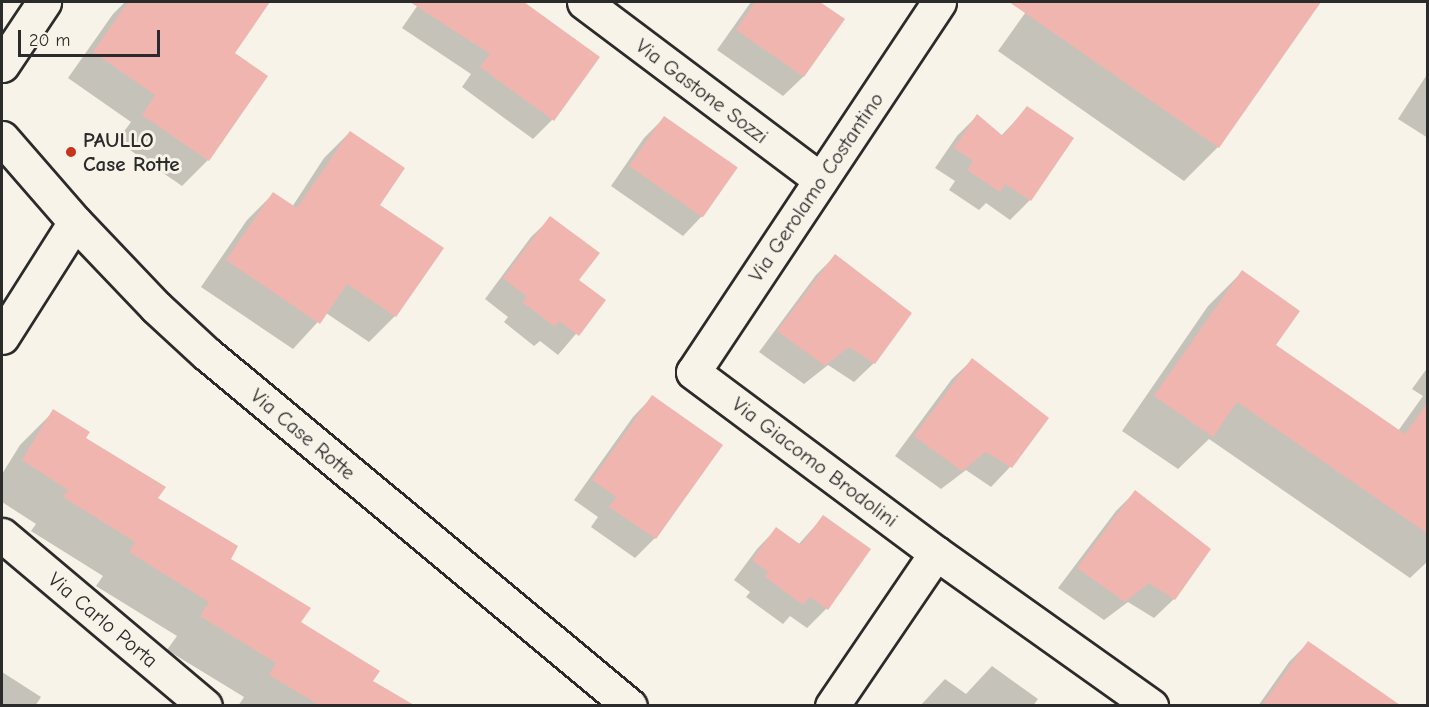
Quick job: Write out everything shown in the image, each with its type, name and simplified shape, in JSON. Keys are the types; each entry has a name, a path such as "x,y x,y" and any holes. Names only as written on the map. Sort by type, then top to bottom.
{"street":[{"path":"2,65 44,2"},
{"name":"Via Gastone Sozzi","path":"584,2 821,180"},
{"name":"Via Gerolamo Costantino","path":"693,372 939,2"},
{"name":"Via Case Rotte","path":"2,138 75,222 207,354 617,701"},
{"path":"2,337 75,222"},
{"name":"Via Giacomo Brodolini","path":"693,372 936,553 1151,705"},
{"name":"Via Carlo Porta","path":"2,535 205,705"},
{"path":"832,705 936,553"}],"building":[{"path":"128,2 270,2 235,53 268,76 209,161 142,115 155,95 93,52"},
{"path":"410,2 524,2 600,57 554,121 480,67 490,54"},
{"path":"755,2 820,2 845,19 804,77 736,30"},
{"path":"1009,2 1321,2 1219,148"},
{"path":"1027,106 1074,138 1031,201 1005,184 1000,192 967,170 973,161 954,148 977,114 1003,136"},
{"path":"664,116 738,168 703,218 629,166"},
{"path":"350,131 405,168 380,205 444,248 396,317 347,284 320,324 226,260 273,192 297,208"},
{"path":"550,216 600,253 579,280 606,300 579,336 559,321 555,327 522,302 527,297 503,278"},
{"path":"835,254 912,313 875,364 849,347 825,366 777,331"},
{"path":"1242,270 1300,311 1276,345 1405,434 1428,402 1428,534 1237,402 1213,437 1154,396"},
{"path":"972,358 1049,418 1012,468 986,452 962,471 914,436"},
{"path":"652,395 723,445 656,539 609,507 616,497 592,480"},
{"path":"53,409 90,432 86,438 166,487 158,498 238,546 231,559 311,608 301,622 380,671 373,681 414,705 319,705 269,675 276,663 200,616 209,602 129,552 135,542 63,497 68,490 22,460"},
{"path":"1135,490 1211,549 1175,600 1149,583 1125,602 1077,568"},
{"path":"823,515 871,549 828,610 810,597 803,605 765,577 768,572 752,560 776,527 801,545"},
{"path":"1308,641 1400,705 1262,705"}],"place":[{"name":"PAULLO Case Rotte","path":"71,152"}]}
